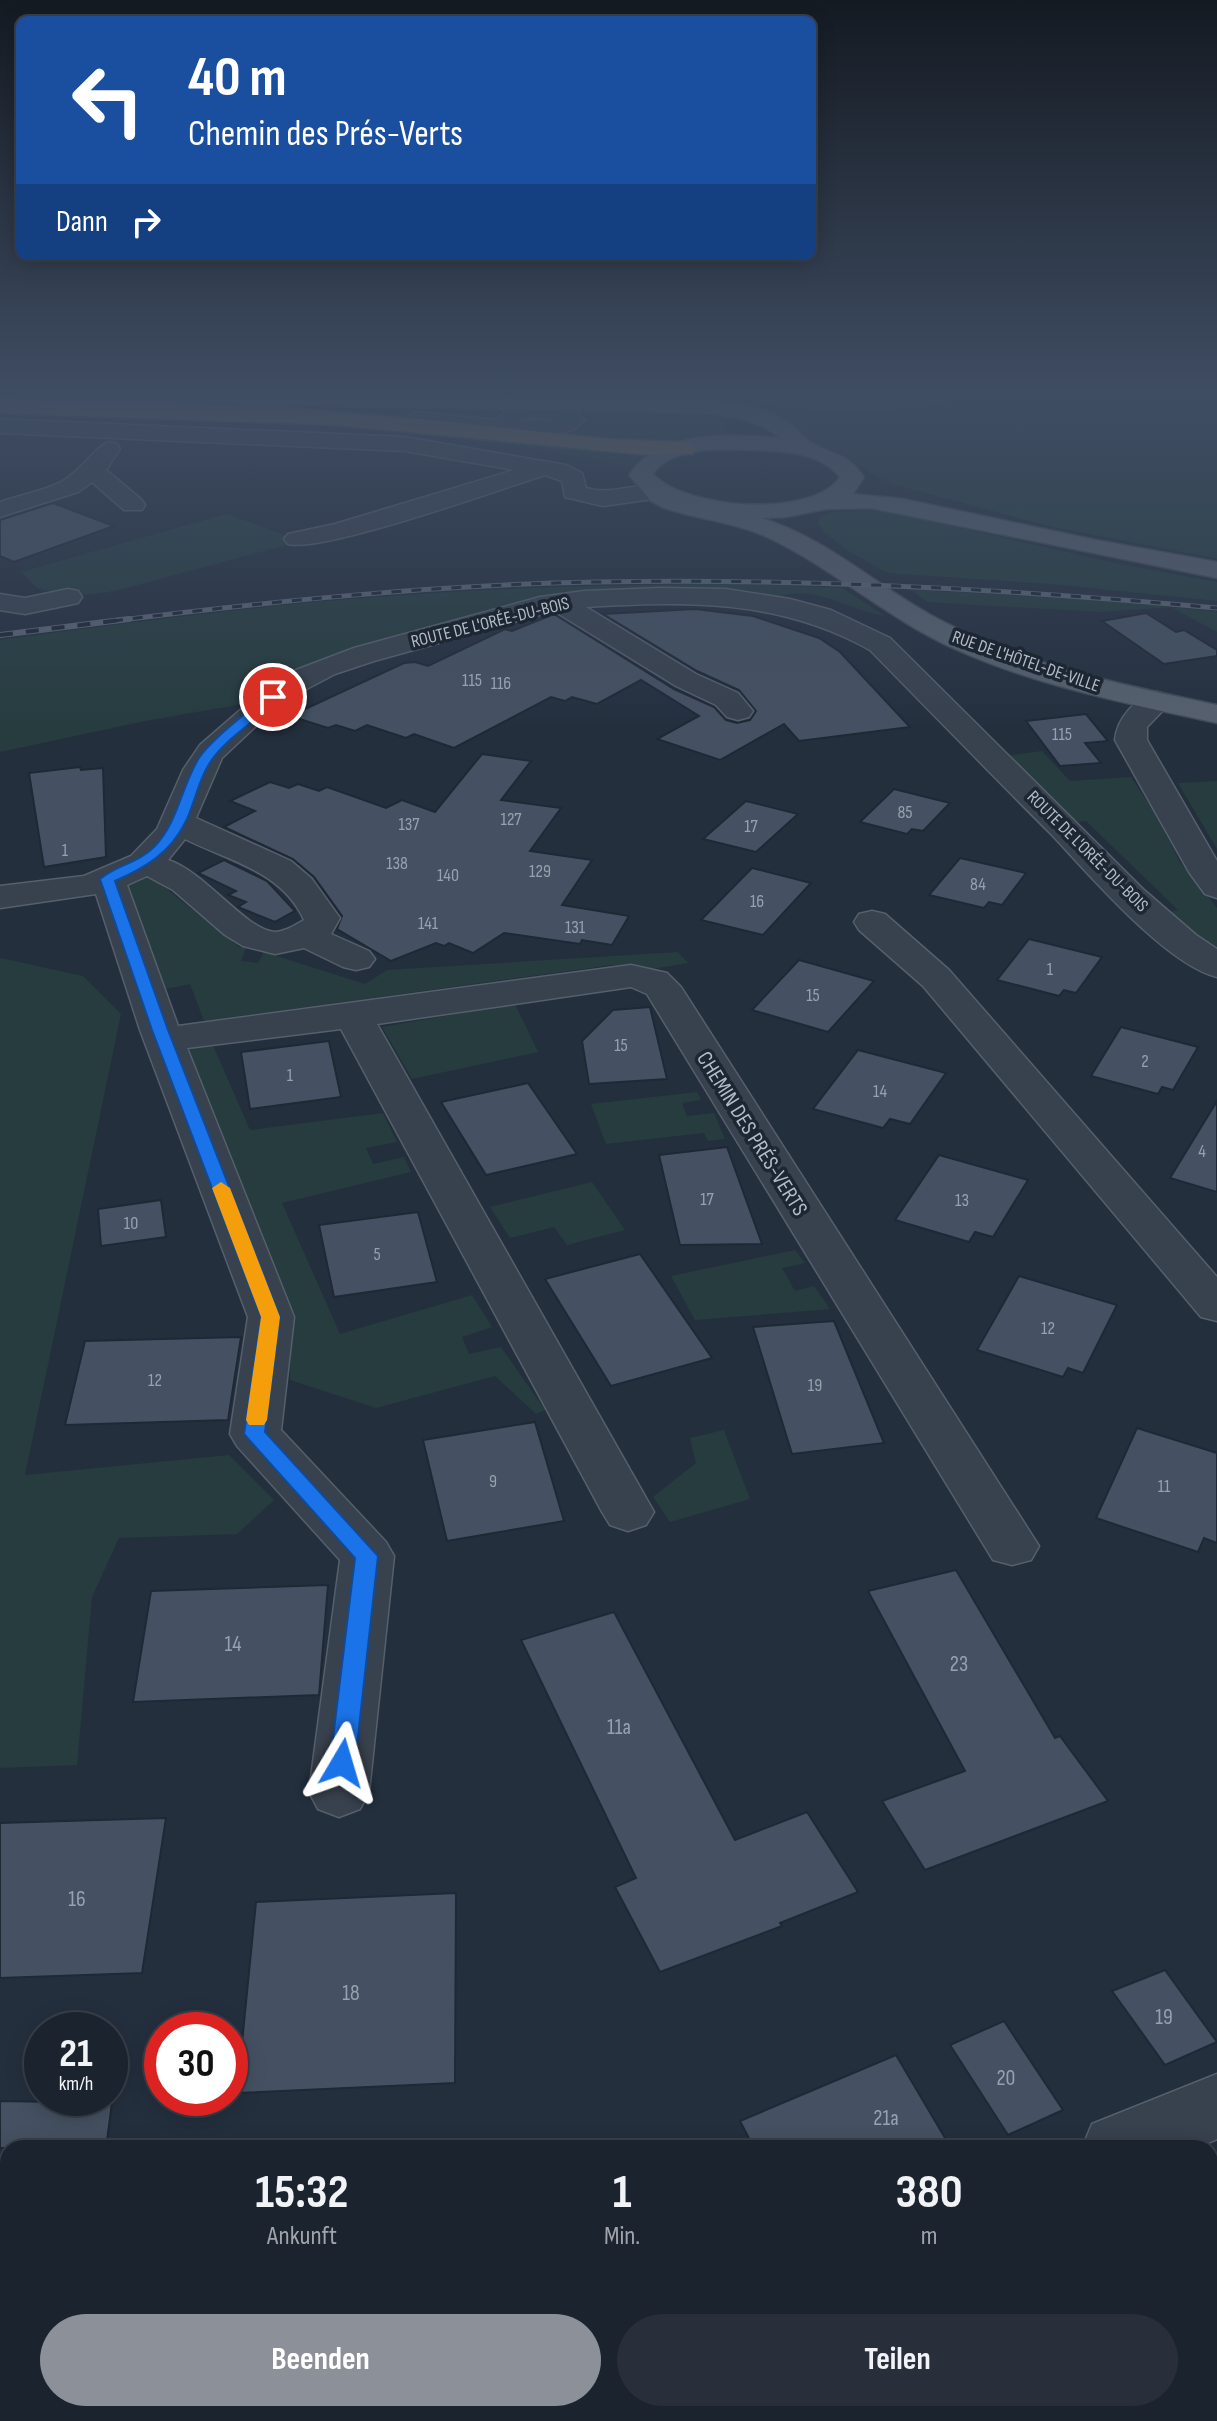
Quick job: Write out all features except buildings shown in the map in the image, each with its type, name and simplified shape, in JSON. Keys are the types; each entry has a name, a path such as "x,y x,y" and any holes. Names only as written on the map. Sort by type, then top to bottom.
{"main road":[{"name":"RUE DE L'HÔTEL-DE-VILLE","path":"680,505 759,524 808,547 910,614 960,640 1091,685 1217,714"},
{"path":"715,505 740,511 774,512 811,505"},
{"path":"808,547 792,525 811,505"},
{"path":"898,505 1217,570"},
{"path":"941,505 1036,535"}],"street":[{"path":"297,539 339,531 423,505"},
{"name":"ROUTE DE L'ORÉE-DU-BOIS","path":"124,872 159,850 180,822 182,808 206,758 273,697 301,679 403,643 559,602 677,595 742,599 804,610 863,633 895,658 1132,897 1183,943 1217,966"},
{"path":"0,602 25,606 68,597"},
{"path":"559,602 686,680 727,699 738,711"},
{"path":"1157,701 1132,725 1131,740 1217,887"},
{"path":"0,897 74,888 124,872 165,871 199,893 237,929 254,938 288,943 307,936 320,925 322,918 295,881 263,861 201,836 180,822"},
{"path":"124,872 164,1039 271,1317 255,1434 367,1556 339,1792"},
{"path":"872,922 936,978 1217,1306"},
{"path":"307,936 356,959"},
{"name":"CHEMIN DES PRÉS-VERTS","path":"164,1039 353,1016 631,976 654,981 662,987 1012,1546"},
{"path":"353,1016 628,1512"},
{"path":"1136,2140 1217,2106"}],"green space":[{"path":"970,505 1217,505 1217,559 1048,526"},
{"path":"882,510 1115,563 1217,582 1217,601 1051,584 887,573 847,550 818,524 820,517 832,512"},
{"path":"226,514 297,539 287,545 115,591 68,597 37,588 21,572"},
{"path":"748,584 842,588 885,616 803,593 775,598 587,594 280,682 238,705 0,752 0,640 244,609 391,596 480,590"},
{"path":"912,590 1170,607 1102,612 927,602"},
{"path":"1171,607 1217,612 1217,632"},
{"path":"1042,751 1070,781 1131,777 1155,813 1180,862 1217,908 1217,953 1164,913 1178,910 1086,821 1068,824 1006,756"},
{"path":"1217,781 1217,849 1178,783"},
{"path":"153,878 239,947 246,948 241,961 258,963 264,952 365,984 387,970 678,952 688,963 653,969 612,965 204,1021 190,984 155,991 125,891 130,880"},
{"path":"0,958 83,976 121,1014 25,1475 229,1455 274,1500 237,1534 119,1538 92,1597 77,1765 0,1768"},
{"path":"515,1004 538,1052 412,1079 382,1027"},
{"path":"212,1043 250,1130 383,1113 397,1142 366,1148 373,1164 404,1157 411,1172 282,1203 340,1334 472,1295 492,1327 462,1337 469,1354 501,1347 545,1410 536,1414 495,1376 376,1408 290,1380 291,1337 179,1048"},
{"path":"697,1092 701,1100 682,1103 687,1116 714,1113 725,1139 708,1141 704,1133 606,1144 591,1104"},
{"path":"592,1182 625,1230 567,1245 554,1227 510,1238 490,1207"},
{"path":"795,1250 805,1263 782,1268 795,1291 814,1286 830,1309 695,1320 671,1276"},
{"path":"724,1430 750,1499 670,1522 653,1497 696,1463 690,1438"}],"railway":[{"path":"113,621 354,595 474,587 673,581 906,586 1217,608"},
{"path":"0,635 129,619"}],"slow traffic":[{"path":"221,1188 271,1317 257,1420"}],"route":[{"path":"273,697 206,758 182,808 180,822 159,850 141,864 108,879 160,1030 271,1317 255,1434 367,1556 342,1763"}]}
